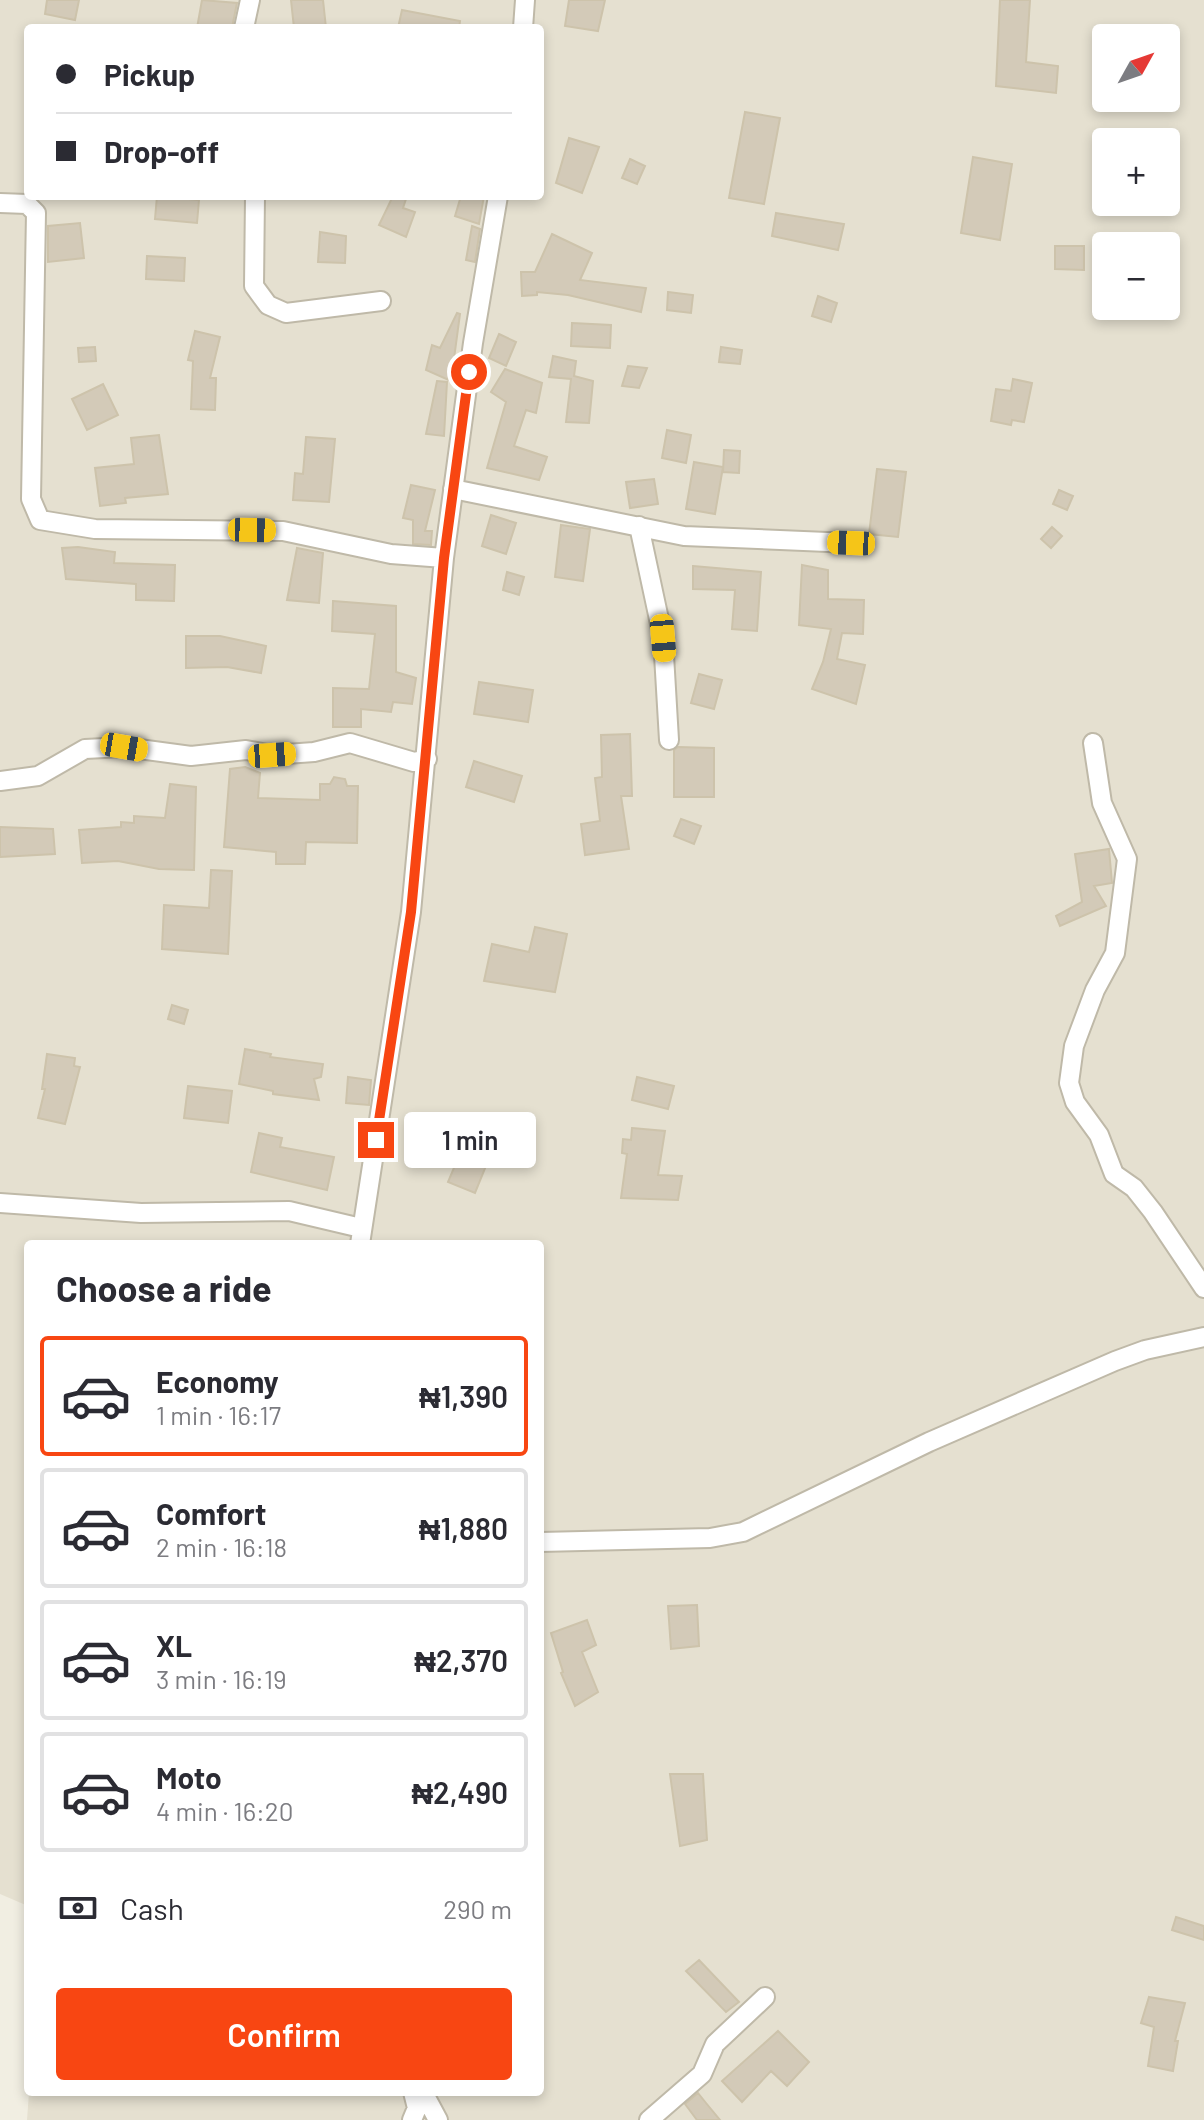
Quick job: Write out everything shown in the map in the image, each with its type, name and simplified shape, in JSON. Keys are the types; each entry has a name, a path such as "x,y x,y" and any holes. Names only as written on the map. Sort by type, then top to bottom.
{"street":[{"path":"245,24 250,0"},
{"path":"523,24 525,0"},
{"path":"255,200 254,286 268,305 286,313 381,301"},
{"path":"0,1203 141,1213 289,1211 361,1236 400,995 427,759 444,558 497,200"},
{"path":"0,203 27,204 36,213 31,499 40,520 95,529 283,531 391,554 444,558"},
{"path":"453,489 698,537 851,543"},
{"path":"639,526 663,638 669,740"},
{"path":"0,781 38,776 85,749 124,747 191,756 246,750 272,755 314,752 350,743 414,762 427,759"},
{"path":"1093,743 1102,803 1127,859 1115,953 1095,990 1074,1046 1069,1083 1075,1102 1099,1135 1114,1174 1134,1188 1204,1288"},
{"path":"544,1542 710,1538 743,1532 775,1520 929,1442 1115,1361 1145,1350 1204,1337"},
{"path":"649,2120 702,2074 715,2044 765,1997"},
{"path":"412,2120 417,2108 414,2096"},
{"path":"425,2096 438,2120"}],"shaded area":[{"path":"0,0 1204,0 1204,2120 27,2120 29,2096 544,2096 544,1240 24,1240 24,1904 0,1894"}],"building":[{"path":"47,0 79,0 75,20 45,14"},
{"path":"202,0 237,3 233,24 198,24"},
{"path":"291,0 323,0 326,24 294,24"},
{"path":"569,0 605,0 598,31 565,26"},
{"path":"1000,0 1030,0 1026,62 1058,66 1056,93 996,86"},
{"path":"402,10 460,21 460,24 399,24"},
{"path":"745,112 780,118 764,204 729,198"},
{"path":"569,138 599,147 582,193 556,183"},
{"path":"973,157 1012,164 1000,240 961,233"},
{"path":"630,159 645,166 637,184 622,178"},
{"path":"157,200 199,200 197,223 155,219"},
{"path":"391,200 406,200 403,208 415,212 406,237 379,225"},
{"path":"460,200 483,200 479,224 455,216"},
{"path":"776,213 844,224 838,250 772,236"},
{"path":"80,223 84,258 48,262 48,226"},
{"path":"472,226 480,229 475,262 466,260"},
{"path":"320,232 346,236 345,263 318,262"},
{"path":"552,234 592,253 580,280 646,288 641,312 568,295 537,292 537,295 522,296 521,272 535,272"},
{"path":"1055,246 1084,246 1084,270 1055,269"},
{"path":"147,256 185,258 184,281 146,279"},
{"path":"668,292 693,295 691,313 667,310"},
{"path":"818,296 837,303 831,322 812,316"},
{"path":"457,313 460,314 451,381 426,370 432,345 440,348"},
{"path":"572,323 611,325 610,348 571,346"},
{"path":"195,331 220,337 210,378 216,378 215,410 191,409 193,361 188,360"},
{"path":"499,334 516,342 506,366 489,358"},
{"path":"95,347 96,361 79,362 78,348"},
{"path":"721,347 742,350 740,364 719,362"},
{"path":"553,356 576,361 574,376 593,381 589,423 566,422 571,379 549,377"},
{"path":"628,366 647,368 639,388 622,386"},
{"path":"505,369 542,383 536,413 526,410 514,446 547,457 539,480 487,468 506,402 491,392"},
{"path":"1013,379 1032,383 1024,422 1012,420 1011,425 991,421 996,389 1011,391"},
{"path":"437,381 447,382 444,436 426,434"},
{"path":"103,384 118,415 87,430 72,399"},
{"path":"667,430 691,435 686,463 662,458"},
{"path":"159,435 168,494 125,498 126,503 100,506 95,468 134,464 131,438"},
{"path":"306,437 335,439 329,502 293,500 295,473 303,474"},
{"path":"724,450 740,451 739,473 723,472"},
{"path":"694,462 723,467 715,514 686,509"},
{"path":"877,469 906,472 898,537 869,534"},
{"path":"654,479 658,504 630,508 626,482"},
{"path":"411,485 435,490 425,531 432,531 431,545 413,544 413,520 403,518"},
{"path":"1059,490 1073,496 1067,510 1053,504"},
{"path":"491,515 516,523 506,554 482,546"},
{"path":"561,525 590,529 583,581 555,577"},
{"path":"1052,527 1062,536 1051,548 1041,539"},
{"path":"62,548 115,552 114,563 175,565 174,601 136,600 136,584 66,579"},
{"path":"297,548 323,553 319,603 287,600"},
{"path":"802,565 828,570 828,599 864,600 863,634 842,633 837,659 865,665 856,704 812,689 831,629 799,625"},
{"path":"693,566 761,572 757,631 732,629 735,590 693,589"},
{"path":"507,572 524,577 519,595 503,590"},
{"path":"333,601 396,606 396,672 416,678 412,704 393,702 391,712 361,709 361,727 333,727 333,688 369,689 375,634 332,631"},
{"path":"186,636 220,636 266,646 261,673 227,667 186,668"},
{"path":"699,674 722,680 714,709 691,703"},
{"path":"479,682 533,690 528,722 474,714"},
{"path":"630,734 632,796 621,796 629,849 585,855 581,824 600,821 595,778 602,777 601,735"},
{"path":"678,747 714,748 714,797 674,797 674,750"},
{"path":"474,761 522,776 514,802 466,787"},
{"path":"245,767 260,773 258,798 320,800 320,784 330,784 334,777 345,779 347,786 358,786 357,843 306,842 305,864 276,864 276,852 224,847 230,769"},
{"path":"170,784 196,787 194,870 159,869 118,861 82,863 79,830 121,827 121,822 134,823 134,816 165,818"},
{"path":"681,819 701,826 694,844 674,836"},
{"path":"0,827 53,829 55,854 0,857"},
{"path":"1109,849 1112,883 1094,886 1106,906 1060,926 1056,916 1082,902 1075,854"},
{"path":"211,870 232,871 228,954 162,949 164,905 209,908"},
{"path":"535,927 567,934 555,992 484,981 492,944 529,952"},
{"path":"172,1005 188,1010 184,1024 168,1019"},
{"path":"245,1049 271,1054 270,1057 323,1064 321,1077 314,1079 319,1100 273,1094 273,1091 239,1084"},
{"path":"47,1054 75,1058 74,1066 80,1067 65,1124 38,1118 45,1089 42,1089"},
{"path":"348,1077 371,1080 369,1105 346,1103"},
{"path":"637,1077 674,1086 668,1109 632,1100"},
{"path":"188,1086 232,1091 228,1123 184,1118"},
{"path":"632,1128 665,1131 658,1175 682,1176 678,1200 621,1198 627,1154 622,1153 623,1139 631,1140"},
{"path":"259,1133 282,1138 280,1147 334,1157 327,1190 251,1172"},
{"path":"464,1144 490,1156 475,1193 448,1182"},
{"path":"697,1605 699,1646 671,1649 668,1606"},
{"path":"587,1620 596,1645 582,1652 598,1692 575,1706 561,1673 551,1633"},
{"path":"670,1774 703,1774 707,1840 680,1846"},
{"path":"1176,1917 1204,1926 1204,1940 1172,1930"},
{"path":"699,1960 739,2002 726,2012 686,1971"},
{"path":"1149,1997 1185,2003 1175,2041 1178,2041 1173,2071 1148,2066 1154,2027 1141,2023"},
{"path":"778,2031 809,2062 787,2086 771,2071 742,2102 722,2081"},
{"path":"698,2093 720,2120 697,2120 685,2104"}],"route":[{"path":"376,1140 411,912 444,558 469,372"}]}
